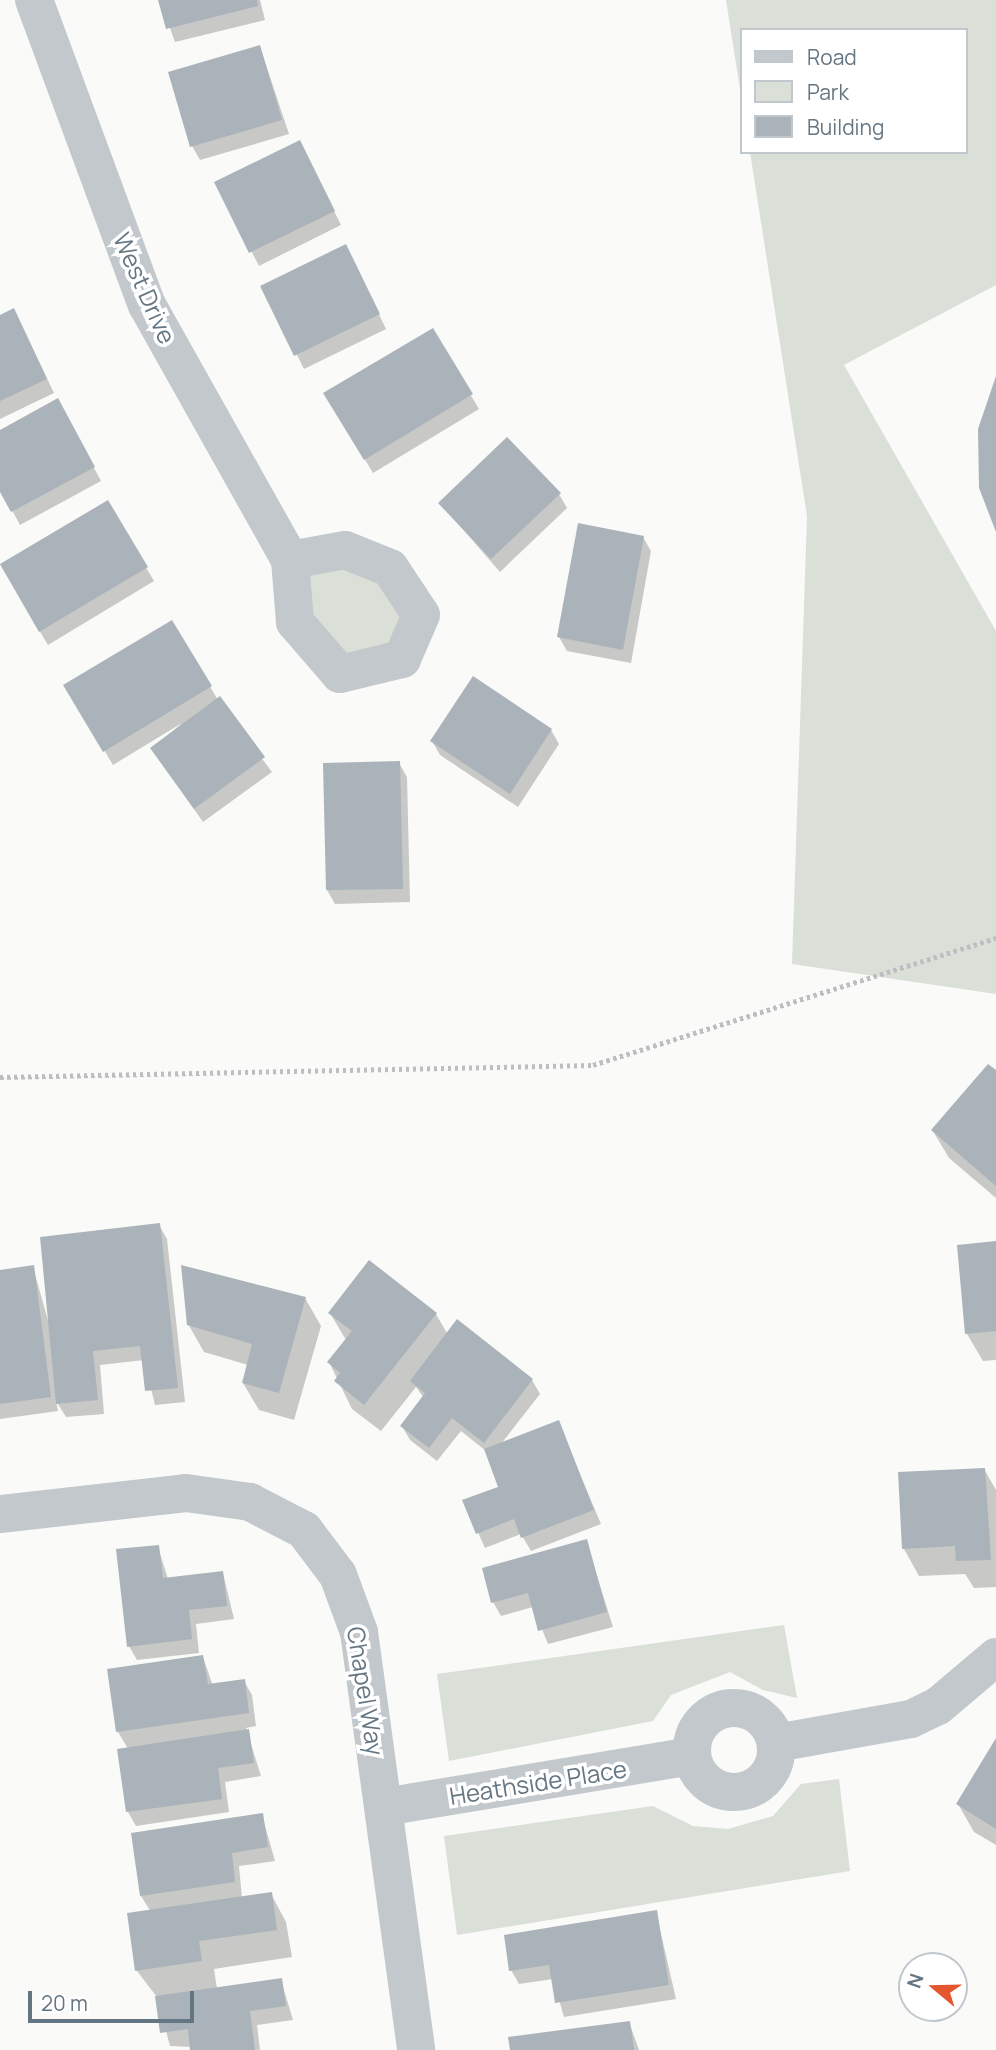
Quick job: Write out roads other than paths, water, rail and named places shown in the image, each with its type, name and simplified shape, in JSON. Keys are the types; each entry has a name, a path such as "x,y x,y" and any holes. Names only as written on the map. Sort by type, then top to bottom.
{"street":[{"name":"West Drive","path":"34,0 147,305 290,560"},
{"name":"Chapel Way","path":"0,1514 186,1493 250,1503 304,1530 338,1575 359,1632 416,2050"},
{"path":"776,1743 911,1719 938,1706 996,1657"},
{"path":"727,1708 759,1716 776,1743 768,1775 741,1791 709,1784 692,1756 700,1725 727,1708"},
{"name":"Heathside Place","path":"384,1807 692,1756"}]}
